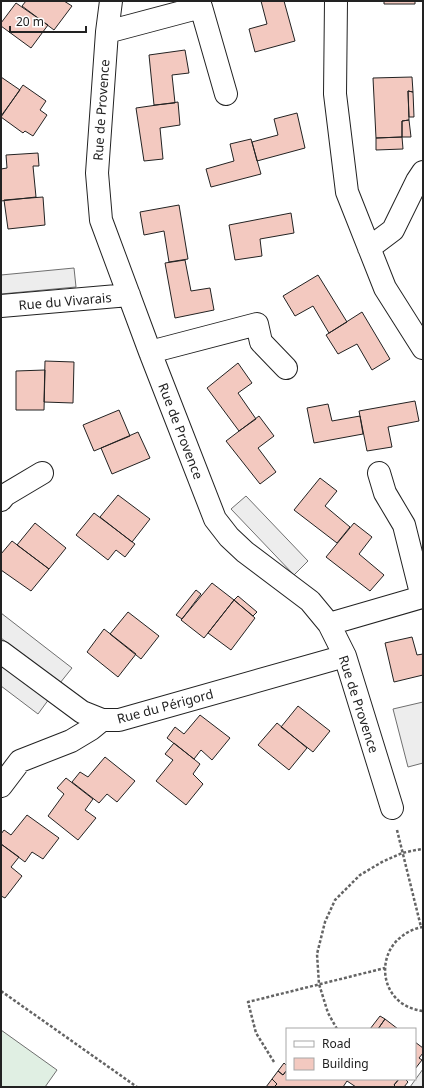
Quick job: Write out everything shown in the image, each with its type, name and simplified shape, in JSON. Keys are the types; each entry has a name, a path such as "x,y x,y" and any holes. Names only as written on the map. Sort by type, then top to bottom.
{"street":[{"name":"Rue de Provence","path":"111,1 107,32 97,173 101,220 150,352 215,519 228,537 245,552 310,601 328,624 345,656 392,808"},
{"path":"336,1 335,94 347,192 385,288 423,348"},
{"path":"107,32 201,7 226,94"},
{"path":"369,248 393,230 423,172"},
{"name":"Rue du Vivarais","path":"1,306 129,295"},
{"path":"150,352 257,324 261,342 286,368"},
{"path":"1,500 5,495 42,473"},
{"path":"328,624 422,597 404,525 385,493 379,473"},
{"name":"Rue du Périgord","path":"1,652 82,712 102,720 119,720 345,656"},
{"path":"1,786 20,761 71,741 91,729 102,720"}],"path":[{"path":"392,808 402,853 422,927 407,932 395,941 388,954 384,968 386,982 392,994 402,1004 415,1010 423,1011"},
{"path":"336,1028 328,1013 319,984 317,954 325,922 335,900 360,875 382,862 402,853 423,849"},
{"path":"274,1062 256,1033 248,1002 384,968"},
{"path":"1,991 137,1087"}],"green space":[{"path":"1,1030 57,1070 45,1087 1,1087"}],"shaded area":[{"path":"74,268 76,287 1,294 1,275"},
{"path":"246,496 308,561 294,575 231,509"},
{"path":"1,613 72,668 60,683 1,638"},
{"path":"1,662 49,699 38,714 1,686"},
{"path":"423,702 423,763 408,767 393,709"},
{"path":"423,1069 423,1087 410,1087"}],"building":[{"path":"26,1 64,1 72,6 54,30 22,6"},
{"path":"261,1 284,1 295,41 255,52 249,29 267,24"},
{"path":"384,1 415,1 415,4 384,4"},
{"path":"16,3 48,25 31,48 1,26 1,23"},
{"path":"185,50 189,73 172,75 175,103 154,105 149,55"},
{"path":"1,77 20,90 1,116"},
{"path":"412,77 413,92 408,91 409,120 402,121 402,137 376,138 373,78"},
{"path":"23,85 46,101 40,110 47,115 33,136 25,131 23,133 1,117"},
{"path":"408,91 413,92 414,117 409,117"},
{"path":"178,102 180,125 160,128 163,159 144,161 136,108"},
{"path":"297,113 305,148 257,161 252,142 278,135 274,119"},
{"path":"409,120 411,137 402,137 402,121"},
{"path":"402,137 403,149 376,150 376,138"},
{"path":"251,139 261,174 211,187 206,169 234,161 230,144"},
{"path":"38,153 39,166 33,166 36,197 1,201 1,169 7,168 6,155"},
{"path":"43,197 45,225 8,229 4,200"},
{"path":"179,205 188,259 169,262 164,231 144,235 140,212"},
{"path":"291,213 294,233 260,239 262,256 235,260 229,225"},
{"path":"185,260 191,291 210,288 214,310 175,318 165,263"},
{"path":"318,275 347,322 329,333 313,306 295,316 283,296"},
{"path":"362,312 390,359 372,370 357,344 338,354 326,335"},
{"path":"45,361 74,362 73,403 44,402"},
{"path":"238,363 252,383 238,393 256,419 239,431 207,388"},
{"path":"45,370 44,410 16,410 16,371"},
{"path":"415,401 419,421 388,427 392,447 367,451 359,411"},
{"path":"328,404 332,421 360,416 363,434 314,443 307,408"},
{"path":"119,410 130,436 94,451 83,425"},
{"path":"259,416 274,436 258,448 276,472 260,484 226,441"},
{"path":"138,432 150,458 112,474 101,448"},
{"path":"320,478 337,491 325,506 350,527 337,543 294,510"},
{"path":"118,495 150,519 132,542 100,517"},
{"path":"94,513 135,544 125,557 116,550 108,560 76,535"},
{"path":"35,523 66,548 49,569 17,545"},
{"path":"354,523 372,537 359,554 384,575 370,591 326,557"},
{"path":"12,541 49,569 31,591 1,570 1,554"},
{"path":"212,583 234,600 204,638 181,620"},
{"path":"196,590 201,594 182,619 176,615"},
{"path":"238,596 257,612 253,616 234,600"},
{"path":"234,600 255,618 231,650 208,633"},
{"path":"128,612 159,636 141,659 110,634"},
{"path":"104,629 136,654 118,677 87,652"},
{"path":"412,637 417,655 423,654 423,675 394,682 385,643"},
{"path":"298,706 330,731 313,752 281,727"},
{"path":"200,715 230,738 212,760 201,750 194,759 167,738 175,727 184,734"},
{"path":"277,723 307,748 289,770 258,745"},
{"path":"174,743 200,764 193,774 203,784 186,805 156,781 173,760 165,754"},
{"path":"105,757 135,781 117,802 107,794 99,803 72,782 80,772 88,777"},
{"path":"66,778 93,799 85,810 96,818 78,840 48,816 64,794 57,788"},
{"path":"27,815 59,838 43,859 32,852 25,862 1,844 1,834 4,830 11,835"},
{"path":"1,844 19,857 11,867 22,876 5,898 1,896"},
{"path":"380,1016 385,1019 379,1028 371,1028"},
{"path":"385,1019 397,1028 379,1028"},
{"path":"416,1043 423,1048 423,1053 419,1058 422,1060 416,1068"},
{"path":"284,1063 286,1065 286,1071 283,1075 278,1071"},
{"path":"278,1071 283,1075 286,1071 286,1080 398,1080 394,1085 396,1087 356,1087 347,1081 343,1087 274,1087 277,1084 272,1079"},
{"path":"272,1079 277,1084 274,1087 266,1087"},
{"path":"398,1080 406,1080 408,1082 404,1087 396,1087 394,1085"}]}
